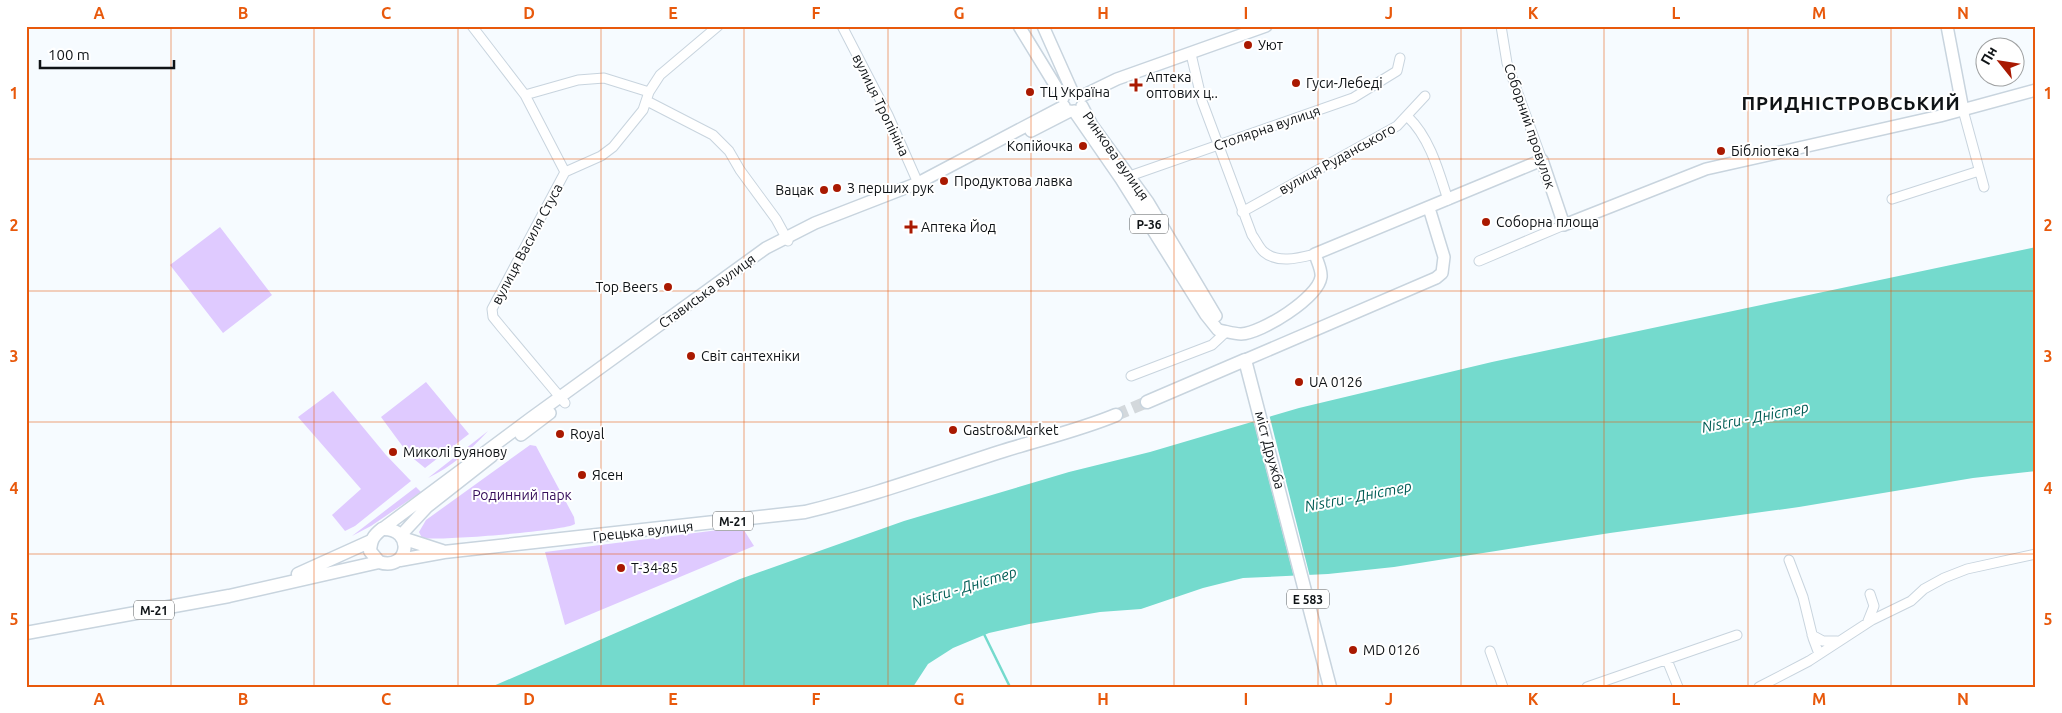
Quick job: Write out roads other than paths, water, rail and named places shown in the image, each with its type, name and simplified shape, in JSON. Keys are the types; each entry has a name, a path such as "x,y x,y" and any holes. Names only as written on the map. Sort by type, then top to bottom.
{"highway":[{"name":"міст Дружба","path":"1245,360 1286,511 1330,687"},
{"path":"1147,402 1245,360"},
{"name":"Грецька вулиця","path":"400,560 444,552 805,512 844,502 1013,448 1091,426 1116,415"},
{"name":"М-21","path":"275,584 371,541 374,535 382,529 389,529 402,536"},
{"path":"400,560 405,550 402,536"},
{"name":"Грецька вулиця","path":"402,536 444,552"},
{"path":"371,541 370,551 379,562"},
{"name":"М-21","path":"26,633 229,596 275,584 379,562 386,564 400,560"}],"main road":[{"name":"Ринкова вулиця","path":"1019,26 1125,178 1206,314 1218,330 1227,331"},
{"name":"Ринкова вулиця","path":"1043,26 1072,103"},
{"name":"Стависька вулиця","path":"402,536 427,507 491,456 562,400 752,258 787,239 918,183 1117,79 1266,26"},
{"path":"1946,26 1963,110"},
{"path":"1564,225 1706,169 1963,110 2036,90"},
{"name":"Стависька вулиця","path":"787,239 920,188 1072,103"},
{"path":"1227,331 1242,334 1267,325 1307,300 1318,287 1321,275 1315,254 1542,160"},
{"name":"Соборний провулок","path":"1542,160 1564,225"},
{"path":"1245,360 1436,278 1442,273 1445,266 1429,208"},
{"name":"Стависька вулиця","path":"382,529 400,514 562,400"}],"street":[{"path":"472,26 525,95 565,172"},
{"name":"вулиця Василя Стуса","path":"562,400 493,317 492,309 565,172 601,156 614,147 643,110 648,96 660,75 718,26"},
{"name":"вулиця Тропініна","path":"842,26 888,115 918,183"},
{"name":"Соборний провулок","path":"1501,26 1507,63 1542,160"},
{"path":"1191,54 1202,101 1252,235 1264,253 1280,258 1292,259 1315,254"},
{"name":"Столярна вулиця","path":"1125,178 1353,98 1397,71 1400,58"},
{"path":"525,95 578,80 604,78 648,96 713,135 729,151 787,239"},
{"name":"вулиця Руданського","path":"1242,212 1390,131 1408,117 1425,96"},
{"path":"1963,110 1984,187"},
{"path":"1408,117 1416,125 1438,167 1448,200"},
{"path":"1892,199 1979,171"},
{"path":"1480,261 1564,225"},
{"path":"1131,376 1212,345 1227,331"},
{"path":"1759,687 1819,654 1862,627 1911,601 1924,589 1944,578 1967,569 2036,554"},
{"path":"1789,560 1803,597 1812,635 1819,654"},
{"path":"1862,627 1873,612 1874,606 1870,594"},
{"path":"1587,687 1737,635"},
{"path":"1812,635 1823,641 1844,638"},
{"path":"1490,651 1503,687"},
{"path":"1667,660 1678,687"}],"water":[{"name":"Nistru - Дністер","path":"2036,247 2036,471 1973,478 1799,507 1610,533 1394,567 1328,574 1243,578 1203,588 1141,609 1100,612 989,633 953,648 928,664 913,687 491,687 740,579 904,521 1069,472 1150,452 1299,408 1492,362"}],"waterway":[{"path":"983,632 1010,687"}],"tunnel":[{"path":"1116,415 1147,402"}],"place":[{"name":"Уют","path":"1248,45"},
{"name":"Гуси-Лебеді","path":"1296,83"},
{"name":"Аптека оптових ц..","path":"1136,85"},
{"name":"ТЦ Україна","path":"1030,92"},
{"name":"Копійочка","path":"1083,146"},
{"name":"Бібліотека 1","path":"1721,151"},
{"name":"Продуктова лавка","path":"944,181"},
{"name":"З перших рук","path":"837,188"},
{"name":"Вацак","path":"824,190"},
{"name":"Соборна площа","path":"1486,222"},
{"name":"Аптека Йод","path":"911,227"},
{"name":"Top Beers","path":"668,287"},
{"name":"Світ сантехніки","path":"691,356"},
{"name":"UA 0126","path":"1299,382"},
{"name":"Gastro&Market","path":"953,430"},
{"name":"Royal","path":"560,434"},
{"name":"Миколі Буянову","path":"393,452"},
{"name":"Ясен","path":"582,475"},
{"name":"Т-34-85","path":"621,568"},
{"name":"MD 0126","path":"1353,650"}],"district":[{"name":"ПРИДНІСТРОВСЬКИЙ","path":"1851,103"}],"park label":[{"name":"Родинний парк","path":"522,495"}]}
